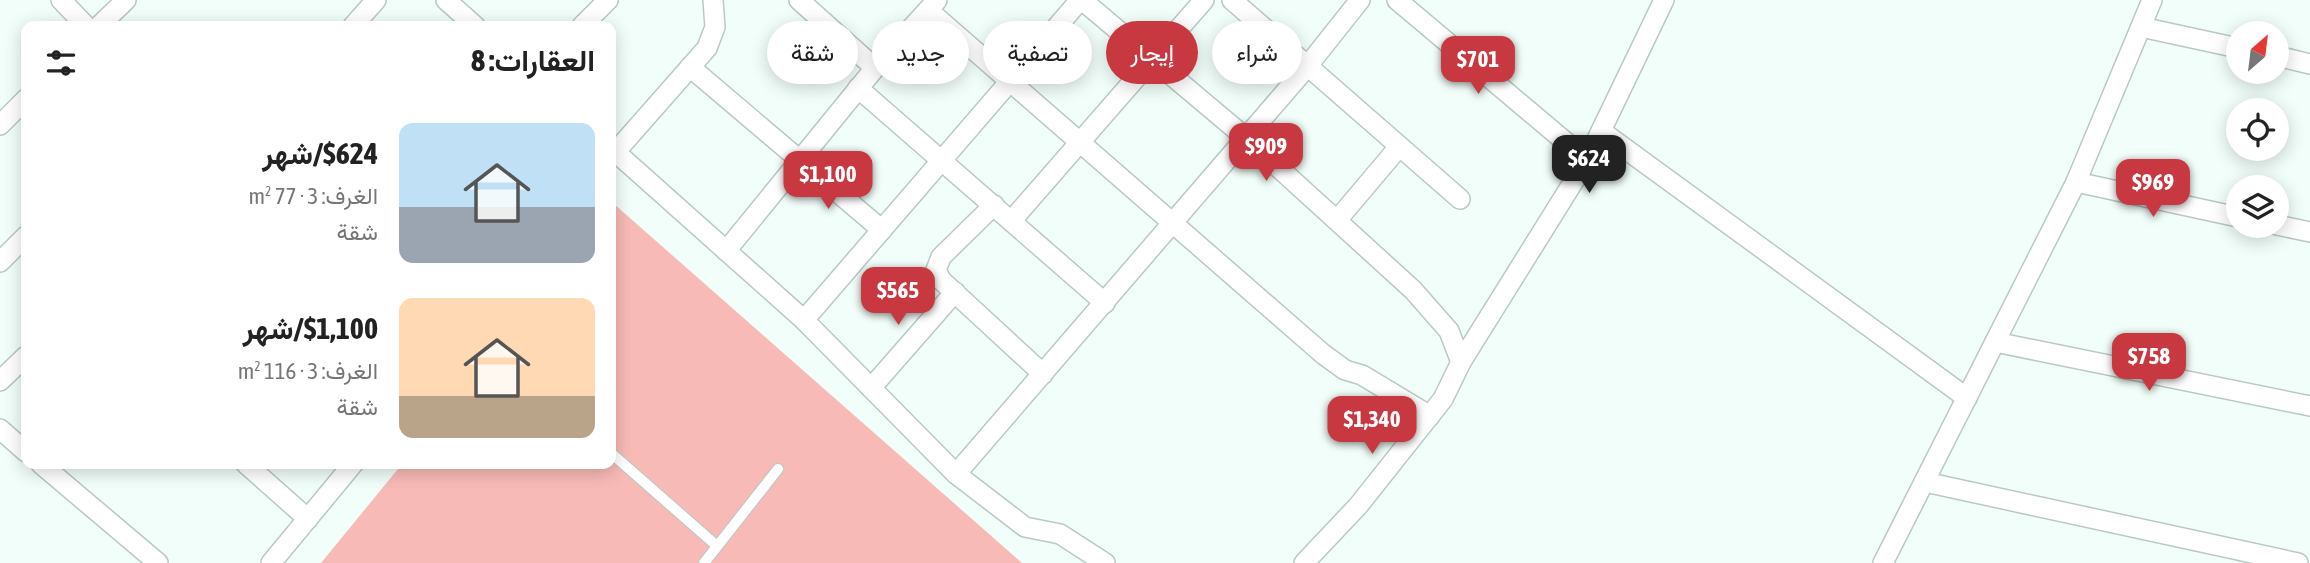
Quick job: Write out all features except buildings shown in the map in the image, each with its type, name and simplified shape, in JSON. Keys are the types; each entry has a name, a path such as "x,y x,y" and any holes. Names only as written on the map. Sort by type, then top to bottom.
{"street":[{"path":"61,0 81,21"},
{"path":"104,21 126,0"},
{"path":"357,21 376,0"},
{"path":"587,21 608,0"},
{"path":"616,148 707,48 715,27 713,0"},
{"path":"799,0 872,65"},
{"path":"1063,21 1081,0 1106,21"},
{"path":"1187,21 1205,0"},
{"path":"1232,0 1306,68 1460,199"},
{"path":"956,474 1174,223 1360,0"},
{"path":"1397,0 1587,160"},
{"path":"1304,563 1358,506 1443,399 1461,362 1587,160 1664,0"},
{"path":"1883,563 2076,182 2152,0"},
{"path":"455,3 471,21"},
{"path":"918,21 933,5 983,53"},
{"path":"2141,27 2226,45"},
{"path":"2289,59 2310,64"},
{"path":"690,67 882,230"},
{"path":"726,251 872,72"},
{"path":"804,320 1008,84"},
{"path":"1016,84 1323,354 1345,370 1362,374 1430,416"},
{"path":"1012,220 1132,84"},
{"path":"1180,84 1338,219 1432,311 1449,331 1461,362"},
{"path":"858,88 943,159 1105,303"},
{"path":"0,125 21,104"},
{"path":"1601,131 1967,398"},
{"path":"1338,219 1398,148"},
{"path":"616,155 804,320 956,474 1025,527 1060,534 1105,563"},
{"path":"2076,182 2226,214"},
{"path":"994,205 941,257 936,270 941,280 1043,374"},
{"path":"2289,228 2310,232"},
{"path":"0,262 21,241"},
{"path":"871,388 955,292"},
{"path":"1995,342 2310,406"},
{"path":"0,381 21,361"},
{"path":"0,429 21,448"},
{"path":"47,469 158,563"},
{"path":"252,469 307,519"},
{"path":"271,563 349,469"},
{"path":"1924,482 2298,563"}],"lane":[{"path":"616,457 717,546"},
{"path":"704,563 778,469"}],"shaded area":[{"path":"616,206 1022,563 321,563 398,469 616,469"}]}
